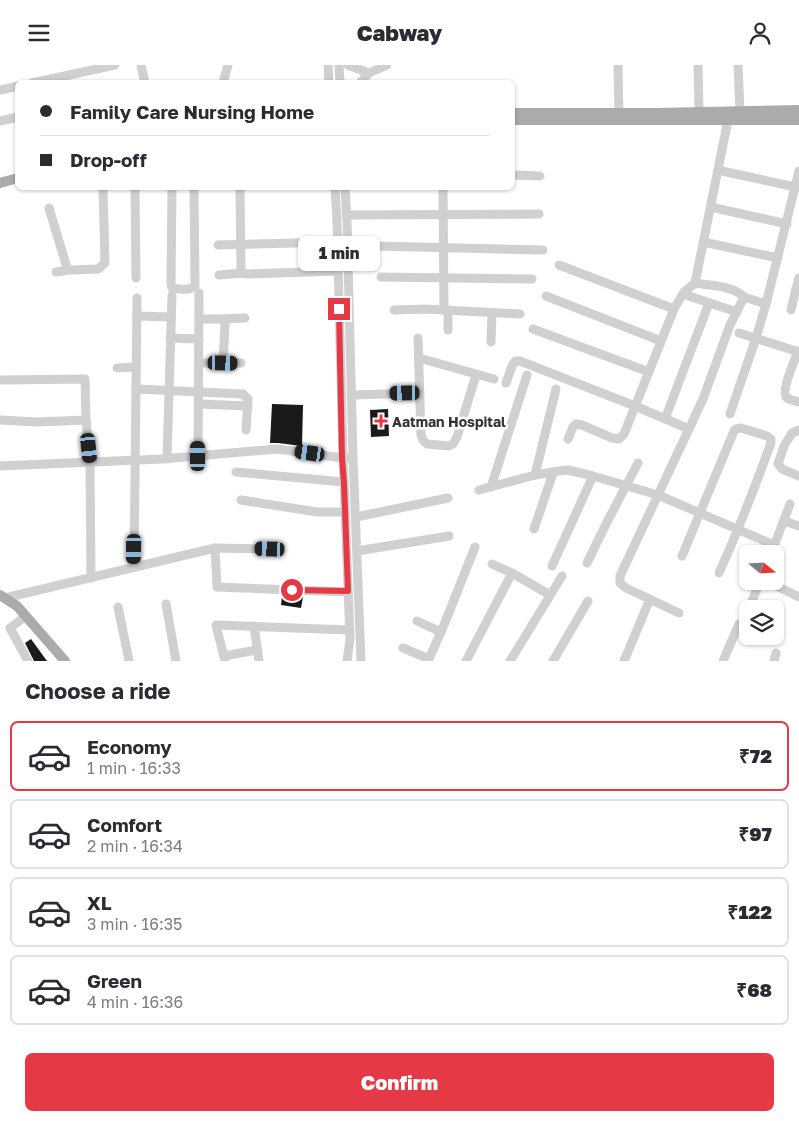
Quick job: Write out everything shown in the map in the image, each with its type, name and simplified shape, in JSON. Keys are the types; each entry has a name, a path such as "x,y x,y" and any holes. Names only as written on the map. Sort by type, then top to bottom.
{"main road":[{"path":"515,120 655,113 799,111"},
{"path":"515,113 799,121"},
{"path":"0,183 15,179"},
{"path":"0,187 15,183"},
{"path":"2,597 16,606 26,616 65,661"}],"street":[{"path":"46,80 115,65"},
{"path":"141,65 144,80"},
{"path":"224,80 228,65"},
{"path":"328,65 329,80"},
{"path":"339,65 340,80"},
{"path":"348,65 369,73"},
{"path":"363,80 369,73 386,65"},
{"path":"618,65 619,116"},
{"path":"698,65 699,113"},
{"path":"738,65 740,112"},
{"path":"0,90 15,87"},
{"path":"0,121 15,118"},
{"path":"568,439 576,424 612,438 619,439 624,434 674,309 683,295 695,283 728,120"},
{"path":"722,171 796,187"},
{"path":"730,414 766,304 799,171"},
{"path":"515,175 540,176"},
{"path":"56,272 98,269 105,263 103,190"},
{"path":"135,190 136,278"},
{"path":"172,190 170,284 172,288 187,289 195,286 194,190"},
{"path":"240,190 242,273"},
{"path":"335,190 342,458 350,630 347,661"},
{"path":"345,190 361,661"},
{"path":"444,190 444,278 448,330"},
{"path":"49,208 66,266 69,270"},
{"path":"716,208 787,224"},
{"path":"346,215 539,215"},
{"path":"218,245 337,242"},
{"path":"708,243 778,258"},
{"path":"375,246 543,250"},
{"path":"559,265 674,309"},
{"path":"219,275 338,271"},
{"path":"381,277 532,279"},
{"path":"791,310 798,290 799,278"},
{"path":"695,283 732,289 744,297 766,304"},
{"path":"198,456 199,293"},
{"path":"167,459 172,295"},
{"path":"683,295 737,311"},
{"path":"546,297 661,341"},
{"path":"679,613 626,588 620,583 620,576 703,399 730,325 744,297"},
{"path":"134,567 137,298"},
{"path":"665,419 708,303"},
{"path":"394,310 446,310 520,314"},
{"path":"491,342 492,313"},
{"path":"137,316 171,317"},
{"path":"199,319 245,318"},
{"path":"223,319 225,325 223,363"},
{"path":"533,329 649,372"},
{"path":"739,333 798,352 785,387 785,395 799,402"},
{"path":"170,338 199,339"},
{"path":"418,338 421,435 427,444 449,446 453,444 476,375"},
{"path":"419,358 494,379"},
{"path":"506,383 514,361 520,361 689,429"},
{"path":"199,363 241,363"},
{"path":"117,368 136,367"},
{"path":"491,487 527,375"},
{"path":"790,375 799,378"},
{"path":"0,380 85,379 90,462 91,578"},
{"path":"136,389 243,394 248,399 246,430"},
{"path":"535,475 556,389"},
{"path":"351,395 420,393"},
{"path":"199,404 248,406"},
{"path":"0,421 86,420"},
{"path":"682,556 734,431 741,428 767,436 771,439 771,443 738,530 719,573"},
{"path":"799,431 792,433 784,446 778,464 782,469 799,476"},
{"path":"0,465 136,461 277,449 342,458 353,457"},
{"path":"587,563 638,463"},
{"path":"479,490 535,475 568,470 593,475 658,495 738,530 766,545"},
{"path":"236,473 344,483"},
{"path":"534,529 553,473"},
{"path":"552,566 593,475"},
{"path":"356,517 448,498"},
{"path":"241,500 317,511 345,512"},
{"path":"775,545 790,504"},
{"path":"784,521 799,526"},
{"path":"357,551 449,536"},
{"path":"403,648 429,660 475,547"},
{"path":"215,548 217,587 348,591"},
{"path":"2,597 215,548 270,549"},
{"path":"492,564 550,595"},
{"path":"466,661 512,573"},
{"path":"510,661 562,576"},
{"path":"784,590 799,597"},
{"path":"624,661 650,599"},
{"path":"553,661 588,601"},
{"path":"166,604 176,661"},
{"path":"118,607 129,661"},
{"path":"26,616 10,628 28,661"},
{"path":"417,621 441,632"},
{"path":"723,661 739,624"},
{"path":"257,650 224,658 216,625 350,630"},
{"path":"254,627 259,661"}],"building":[{"path":"272,404 303,405 302,446 270,443"},
{"path":"388,409 389,436 371,437 370,410"},
{"path":"282,596 303,597 301,608 281,605"},
{"path":"31,639 47,661 34,661 25,643"}],"place":[{"name":"Aatman Hospital","path":"381,421"}],"route":[{"path":"292,590 348,591 342,458 339,309"}]}
